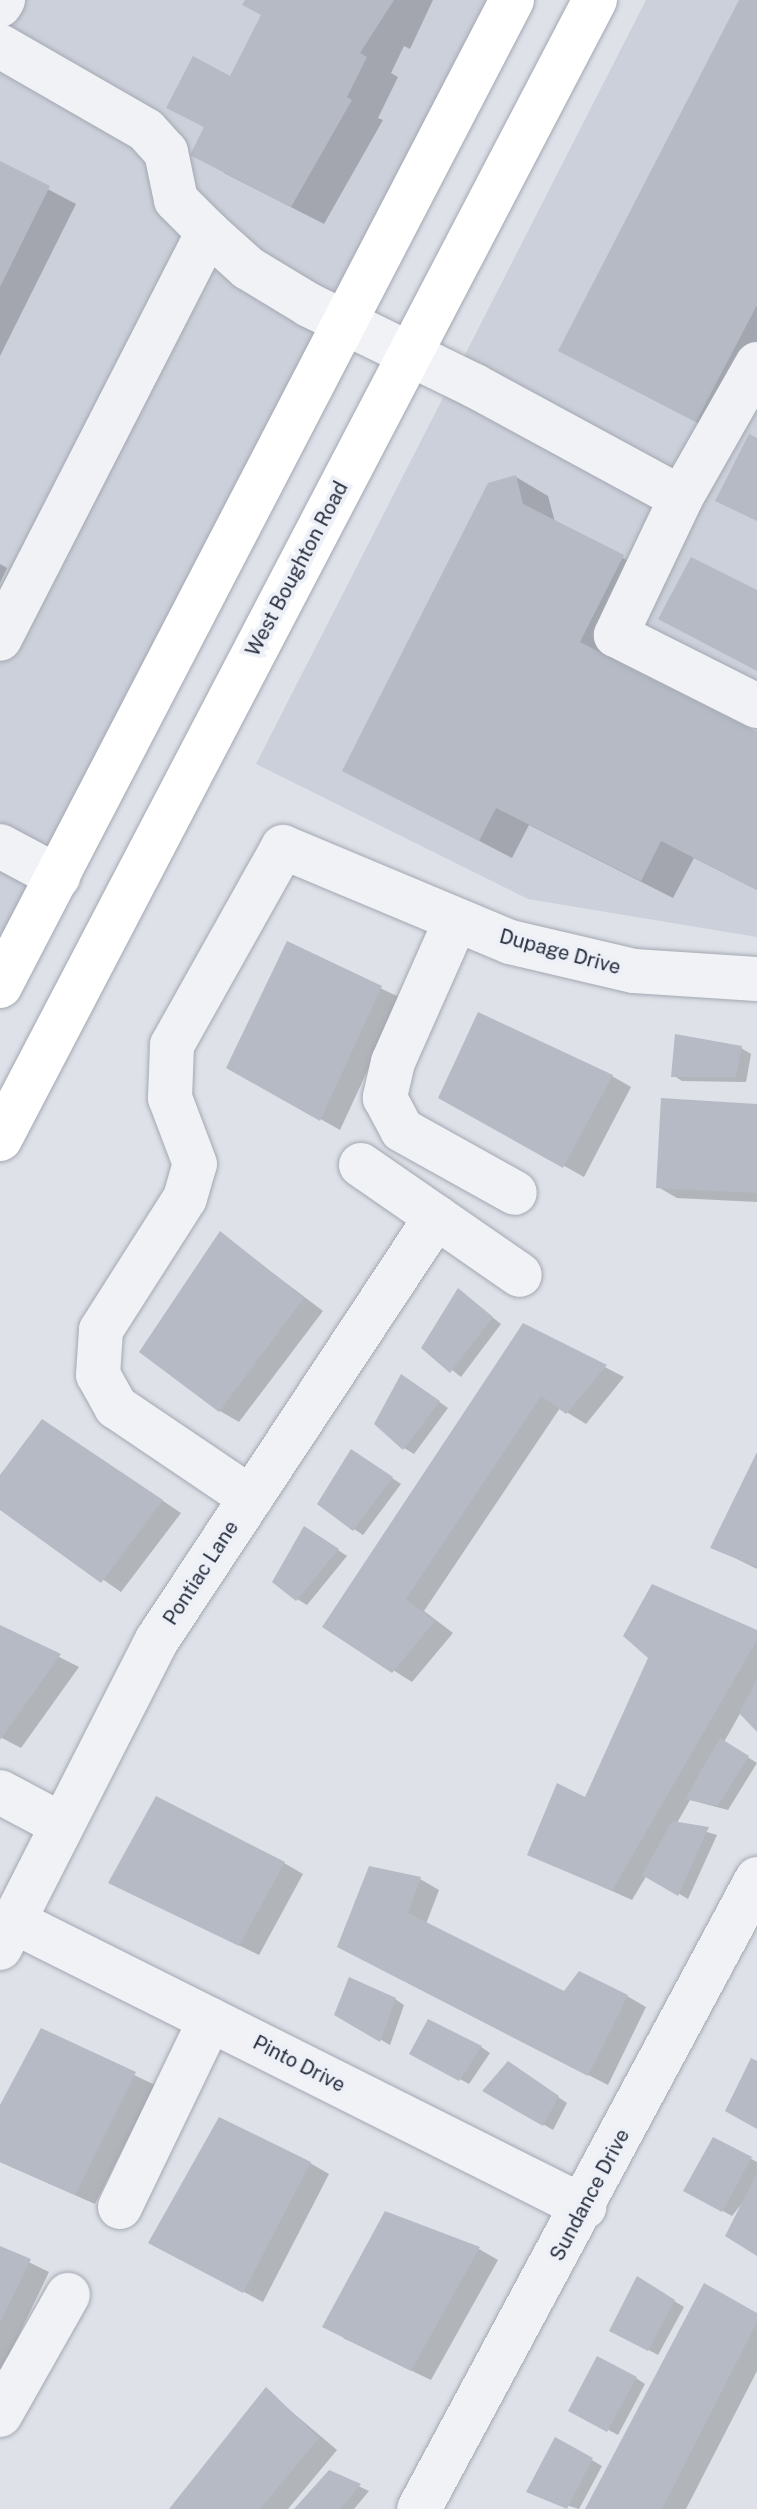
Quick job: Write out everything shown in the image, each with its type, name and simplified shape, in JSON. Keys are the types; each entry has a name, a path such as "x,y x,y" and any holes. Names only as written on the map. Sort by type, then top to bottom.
{"main road":[{"path":"0,986 512,0"},
{"name":"West Boughton Road","path":"0,1139 595,0"}],"street":[{"path":"0,5 3,0"},
{"path":"0,46 146,130 166,152 176,200 248,268 346,323 681,498"},
{"path":"0,639 208,232"},
{"path":"757,364 681,498 616,635 757,706"},
{"path":"0,846 58,877"},
{"name":"Dupage Drive","path":"251,1498 116,1407 98,1375 101,1330 185,1198 195,1164 170,1098 172,1045 283,847 510,942 634,971 757,979"},
{"path":"456,920 393,1062 385,1098 402,1130 515,1193"},
{"path":"361,1165 520,1275"},
{"name":"Pontiac Lane","path":"7,1934 157,1640 436,1217"},
{"path":"0,1792 62,1825"},
{"name":"Sundance Drive","path":"419,2509 584,2207 757,1879"},
{"name":"Pinto Drive","path":"7,1934 210,2020 584,2207"},
{"path":"120,2207 210,2020"},
{"path":"0,2415 68,2295"}],"shaded area":[{"path":"0,0 491,0 0,951"},
{"path":"646,0 757,0 757,937 528,899 256,764"}],"building":[{"path":"245,0 394,0 360,53 367,57 347,97 352,100 291,207 190,155 204,127 166,108 193,56 230,76 261,15 242,5"},
{"path":"739,0 757,0 757,305 696,422 558,351"},
{"path":"0,161 50,186 0,287"},
{"path":"749,434 757,438 757,521 715,501"},
{"path":"516,475 523,504 624,555 580,642 757,732 757,890 661,841 641,881 496,808 479,841 342,771 488,483"},
{"path":"691,557 757,590 757,671 658,619"},
{"path":"287,941 382,986 320,1121 226,1068"},
{"path":"478,1012 613,1075 563,1168 438,1098"},
{"path":"675,1034 742,1046 736,1077 671,1077"},
{"path":"661,1098 757,1104 757,1193 656,1188"},
{"path":"220,1231 304,1298 219,1412 139,1352"},
{"path":"458,1288 493,1317 450,1373 421,1348"},
{"path":"523,1323 607,1365 566,1414 541,1396 406,1599 435,1621 392,1673 322,1627"},
{"path":"401,1374 440,1401 403,1450 374,1424"},
{"path":"42,1419 163,1500 101,1583 0,1510 0,1475"},
{"path":"351,1449 393,1477 353,1531 317,1504"},
{"path":"757,1452 757,1567 710,1548"},
{"path":"304,1526 339,1549 296,1601 272,1582"},
{"path":"652,1584 757,1630 757,1640 612,1891 527,1855 557,1783 585,1797 648,1658 623,1636"},
{"path":"0,1625 61,1654 0,1740"},
{"path":"757,1679 757,1732 739,1713"},
{"path":"720,1738 749,1756 718,1806 685,1799"},
{"path":"156,1796 285,1862 239,1946 108,1883"},
{"path":"672,1821 709,1827 678,1896 642,1875"},
{"path":"369,1866 421,1877 408,1913 564,1991 579,1971 628,1995 588,2076 337,1947"},
{"path":"349,1977 396,1998 380,2042 334,2015"},
{"path":"428,2019 482,2046 459,2081 409,2054"},
{"path":"41,2028 136,2072 75,2195 0,2162 0,2105"},
{"path":"751,2058 757,2061 757,2129 725,2111"},
{"path":"508,2061 559,2096 543,2126 482,2091"},
{"path":"219,2117 311,2162 243,2293 148,2243"},
{"path":"713,2137 752,2157 722,2212 683,2191"},
{"path":"757,2173 757,2256 725,2236"},
{"path":"385,2211 480,2247 411,2371 322,2327"},
{"path":"0,2246 31,2259 0,2323"},
{"path":"637,2276 675,2300 648,2351 609,2331"},
{"path":"704,2283 757,2313 757,2322 662,2509 585,2509"},
{"path":"597,2356 637,2377 607,2432 568,2411"},
{"path":"266,2387 319,2438 260,2509 169,2509"},
{"path":"555,2437 593,2458 567,2509 526,2492"},
{"path":"329,2470 361,2484 340,2509 294,2509"}]}
